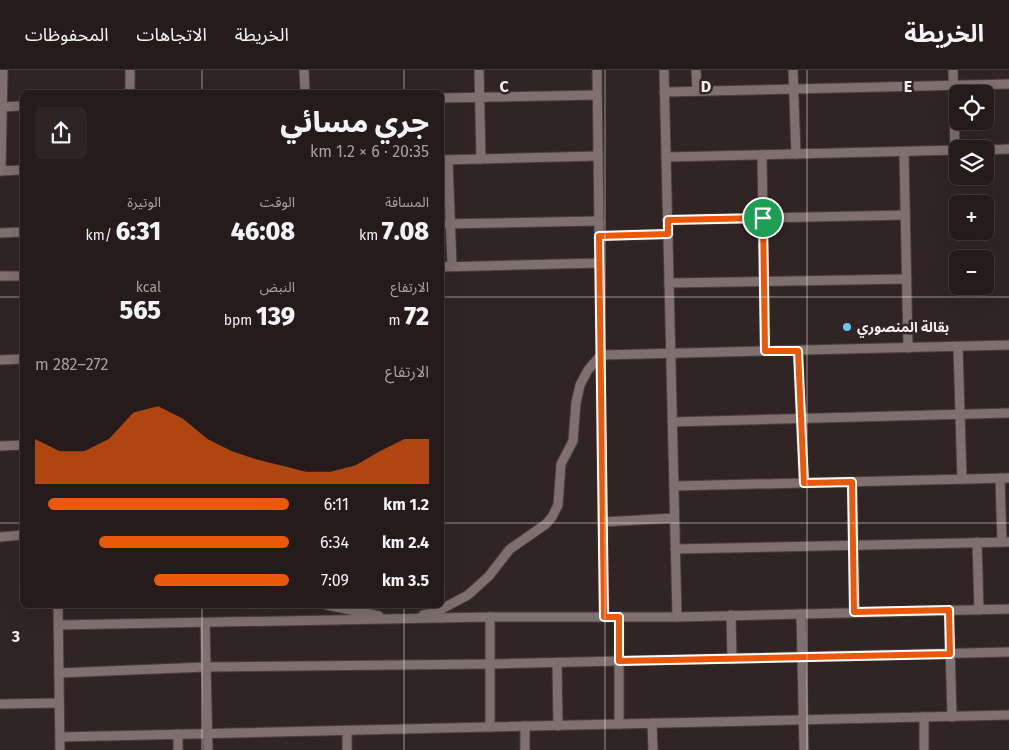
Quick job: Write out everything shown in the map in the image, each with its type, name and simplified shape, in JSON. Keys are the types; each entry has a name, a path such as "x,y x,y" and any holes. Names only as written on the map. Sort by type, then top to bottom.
{"street":[{"path":"3,70 0,170 20,170"},
{"path":"130,70 130,90"},
{"path":"304,70 304,90"},
{"path":"479,70 481,159"},
{"path":"597,70 604,617"},
{"path":"664,70 677,617"},
{"path":"696,70 696,91"},
{"path":"793,70 796,154"},
{"path":"953,70 952,85 1009,84"},
{"path":"664,92 949,85"},
{"path":"444,98 596,95"},
{"path":"1,107 20,106"},
{"path":"994,150 1009,149"},
{"path":"666,157 949,150"},
{"path":"904,152 908,348"},
{"path":"762,155 765,351"},
{"path":"452,266 446,224 445,160 598,156"},
{"path":"668,220 905,215"},
{"path":"446,224 599,221"},
{"path":"0,233 20,232"},
{"path":"599,236 668,234"},
{"path":"444,267 600,263"},
{"path":"0,276 20,276"},
{"path":"669,283 907,279"},
{"path":"444,608 468,595 489,576 510,550 546,524 552,517 558,505 561,464 573,441 576,402 580,386 588,370 601,355 1009,345"},
{"path":"958,347 962,479"},
{"path":"798,351 804,483"},
{"path":"0,360 20,359"},
{"path":"672,422 1009,413"},
{"path":"0,446 20,445"},
{"path":"674,486 1004,478 1006,542 675,549"},
{"path":"852,482 854,612"},
{"path":"603,522 674,518"},
{"path":"0,536 20,535"},
{"path":"977,542 979,610"},
{"path":"58,608 60,750"},
{"path":"342,608 403,620 434,613 443,608"},
{"path":"59,625 677,617 1009,609"},
{"path":"949,610 952,717"},
{"path":"801,614 804,750"},
{"path":"731,615 732,659"},
{"path":"619,617 619,724"},
{"path":"490,618 490,727"},
{"path":"205,623 208,750"},
{"path":"59,673 205,667 557,663 1009,652"},
{"path":"557,663 558,726"},
{"path":"0,704 59,703"},
{"path":"60,737 1009,715"},
{"path":"924,717 924,750"},
{"path":"652,724 653,750"},
{"path":"525,726 525,750"},
{"path":"347,730 347,750"},
{"path":"178,734 178,750"}],"place":[{"name":"بقالة المنصوري","path":"847,327"}],"route":[{"path":"763,218 765,351 798,351 804,483 852,482 854,612 949,610 950,654 619,661 619,617 604,617 599,236 668,234 668,220 763,218"}]}
